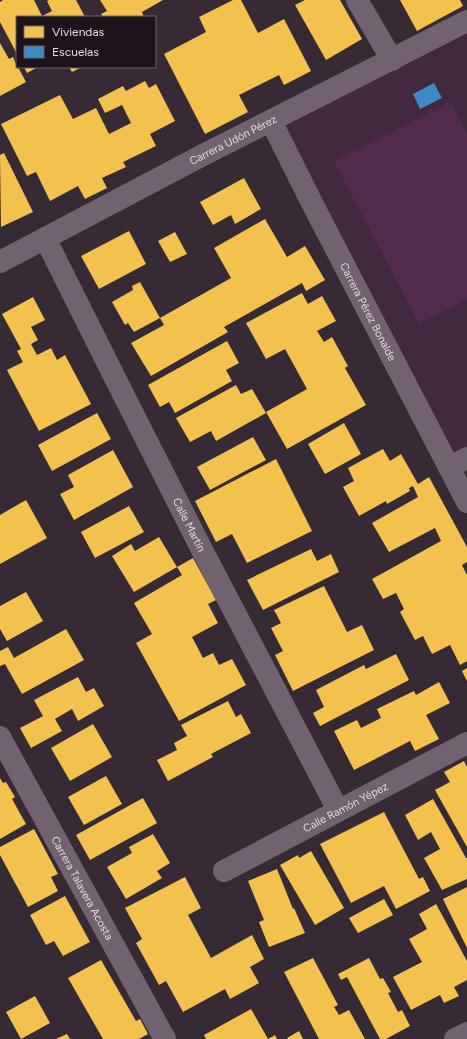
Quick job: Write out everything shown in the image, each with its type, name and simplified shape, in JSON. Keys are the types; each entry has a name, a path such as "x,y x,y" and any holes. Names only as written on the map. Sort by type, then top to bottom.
{"street":[{"path":"357,0 392,60"},
{"name":"Carrera Udón Pérez","path":"0,262 270,121 467,21"},
{"name":"Carrera Pérez Bonalde","path":"270,121 313,205 458,462 467,502"},
{"name":"Calle Martín","path":"45,238 199,544 338,810"},
{"name":"Carrera Talavera Acosta","path":"0,737 164,1039"},
{"name":"Calle Ramón Yépez","path":"224,871 467,743"},
{"path":"455,1039 467,1033"}],"shaded area":[{"path":"467,21 467,458 449,467 271,121"},
{"path":"451,102 467,134 467,299 419,324 334,161"}],"building: Viviendas":[{"path":"3,0 34,0 42,16 16,16 16,52 0,22 0,2"},
{"path":"49,0 76,0 84,16 42,16 52,11 47,1"},
{"path":"100,0 163,0 142,12 144,16 102,16 101,14 107,11"},
{"path":"233,0 241,0 258,33 284,19 311,71 284,85 279,75 239,95 248,112 205,134 164,54 206,32 199,17"},
{"path":"305,0 340,0 362,39 326,60 295,5"},
{"path":"400,0 460,0 463,6 417,31"},
{"path":"0,43 9,59 13,57 16,68 19,68 26,82 0,96"},
{"path":"24,68 36,68 27,73"},
{"path":"70,68 80,68 72,72"},
{"path":"145,81 149,88 156,84 175,121 150,134 156,146 123,162 126,167 102,178 107,188 85,199 78,186 50,201 36,172 27,176 1,124 60,95 73,119 96,108 109,134 131,123 122,105 105,113 98,99 123,86 126,91"},
{"path":"4,153 33,212 1,227 0,155"},
{"path":"244,178 261,209 235,224 231,215 213,225 200,202"},
{"path":"265,219 287,257 305,246 325,280 306,291 302,283 224,327 228,332 151,376 131,343 164,325 160,318 231,278 214,248"},
{"path":"129,231 146,264 99,289 81,256"},
{"path":"175,232 187,254 170,262 158,241"},
{"path":"140,282 160,318 134,332 128,323 125,325 112,302 133,290 132,286"},
{"path":"302,293 308,304 322,296 336,321 317,331 324,342 332,337 348,366 345,368 366,405 287,449 266,412 307,389 285,349 266,359 246,323"},
{"path":"33,297 45,320 31,327 38,340 31,344 37,355 51,348 57,360 65,355 91,404 39,431 7,370 23,362 17,351 21,349 2,314"},
{"path":"227,341 239,363 226,370 232,381 175,413 169,402 160,407 148,385"},
{"path":"236,385 241,394 252,389 266,413 216,441 211,431 190,442 176,418"},
{"path":"97,413 111,439 52,471 38,445"},
{"path":"344,423 361,454 325,474 308,444"},
{"path":"253,437 266,460 210,490 197,467"},
{"path":"383,449 390,461 401,454 418,484 429,477 467,547 467,562 462,565 467,575 467,661 460,665 450,645 432,654 423,636 415,640 400,612 404,609 396,593 383,599 372,579 441,541 435,528 389,552 372,523 418,497 413,486 409,488 410,491 387,504 386,501 359,516 343,487 354,481 348,468"},
{"path":"113,450 133,487 74,520 60,494 74,487 68,475"},
{"path":"276,459 312,531 247,563 232,534 216,542 195,501"},
{"path":"26,500 47,538 0,564 0,515"},
{"path":"129,506 144,532 95,558 81,532"},
{"path":"159,537 177,567 134,592 112,556 131,544 135,551"},
{"path":"311,549 317,561 331,554 339,572 263,610 247,580"},
{"path":"193,558 216,600 208,604 218,623 192,637 203,658 213,653 219,665 232,659 246,685 179,721 136,643 152,634 134,603 182,575 177,567"},
{"path":"324,586 347,632 362,625 374,650 293,691 275,655 283,651 271,628 281,623 274,610"},
{"path":"26,592 43,621 7,641 0,629 0,606"},
{"path":"66,629 84,660 22,694 5,664 0,666 0,651 8,647 14,658"},
{"path":"396,654 409,680 320,726 313,713 324,707 316,690 364,665 366,669"},
{"path":"467,668 467,681 462,671"},
{"path":"78,677 86,692 94,688 104,706 78,721 72,709 55,719 62,731 31,748 20,728 43,716 34,700"},
{"path":"439,682 450,703 426,715 439,739 415,751 410,741 354,770 334,731 357,720 361,728 381,718 377,709 414,691 416,695"},
{"path":"228,701 236,717 241,714 251,733 211,754 213,757 168,781 157,760 177,750 174,743 187,736 181,725"},
{"path":"93,724 112,757 70,781 51,748"},
{"path":"464,761 467,767 467,847 435,790 450,782 444,772"},
{"path":"106,776 122,804 84,825 68,797"},
{"path":"0,778 3,783 6,782 15,797 12,799 26,824 0,839"},
{"path":"143,798 157,823 90,860 76,835"},
{"path":"433,799 467,858 467,879 442,890 424,858 440,849 431,832 418,840 405,815"},
{"path":"384,812 419,879 423,877 430,891 396,909 384,886 351,903 320,844"},
{"path":"34,829 58,874 51,877 58,891 28,907 0,855 0,847"},
{"path":"153,834 170,863 157,871 162,878 126,899 107,867 132,853 129,847"},
{"path":"311,851 344,908 315,925 280,865 298,855 299,858"},
{"path":"277,869 293,909 294,908 305,933 269,947 259,922 264,920 248,881"},
{"path":"185,877 201,908 188,915 211,958 252,935 264,959 250,967 259,983 230,999 225,989 183,1012 166,981 159,985 136,943 142,939 125,908"},
{"path":"467,887 467,948 443,899"},
{"path":"65,896 90,942 63,956 54,941 46,945 30,915"},
{"path":"384,899 393,915 358,933 349,918"},
{"path":"436,904 467,961 467,980 454,987 459,996 444,1003 440,995 411,1010 393,977 422,962 409,939 427,929 419,914"},
{"path":"313,958 338,1005 334,1007 339,1015 349,1010 365,1039 319,1039 284,972"},
{"path":"369,958 380,979 383,978 391,992 388,993 398,1012 402,1010 410,1026 386,1039 380,1039 347,977 341,980 338,974"},
{"path":"101,960 136,1021 140,1019 148,1034 139,1039 103,1039 68,978"},
{"path":"35,996 50,1023 21,1039 6,1012"},
{"path":"251,1009 268,1039 206,1039 204,1035"},
{"path":"299,1031 303,1039 287,1038"},
{"path":"67,1034 70,1039 56,1039"},
{"path":"275,1035 277,1039 268,1039"}],"building: Escuelas":[{"path":"434,83 442,98 420,109 413,94"}]}
